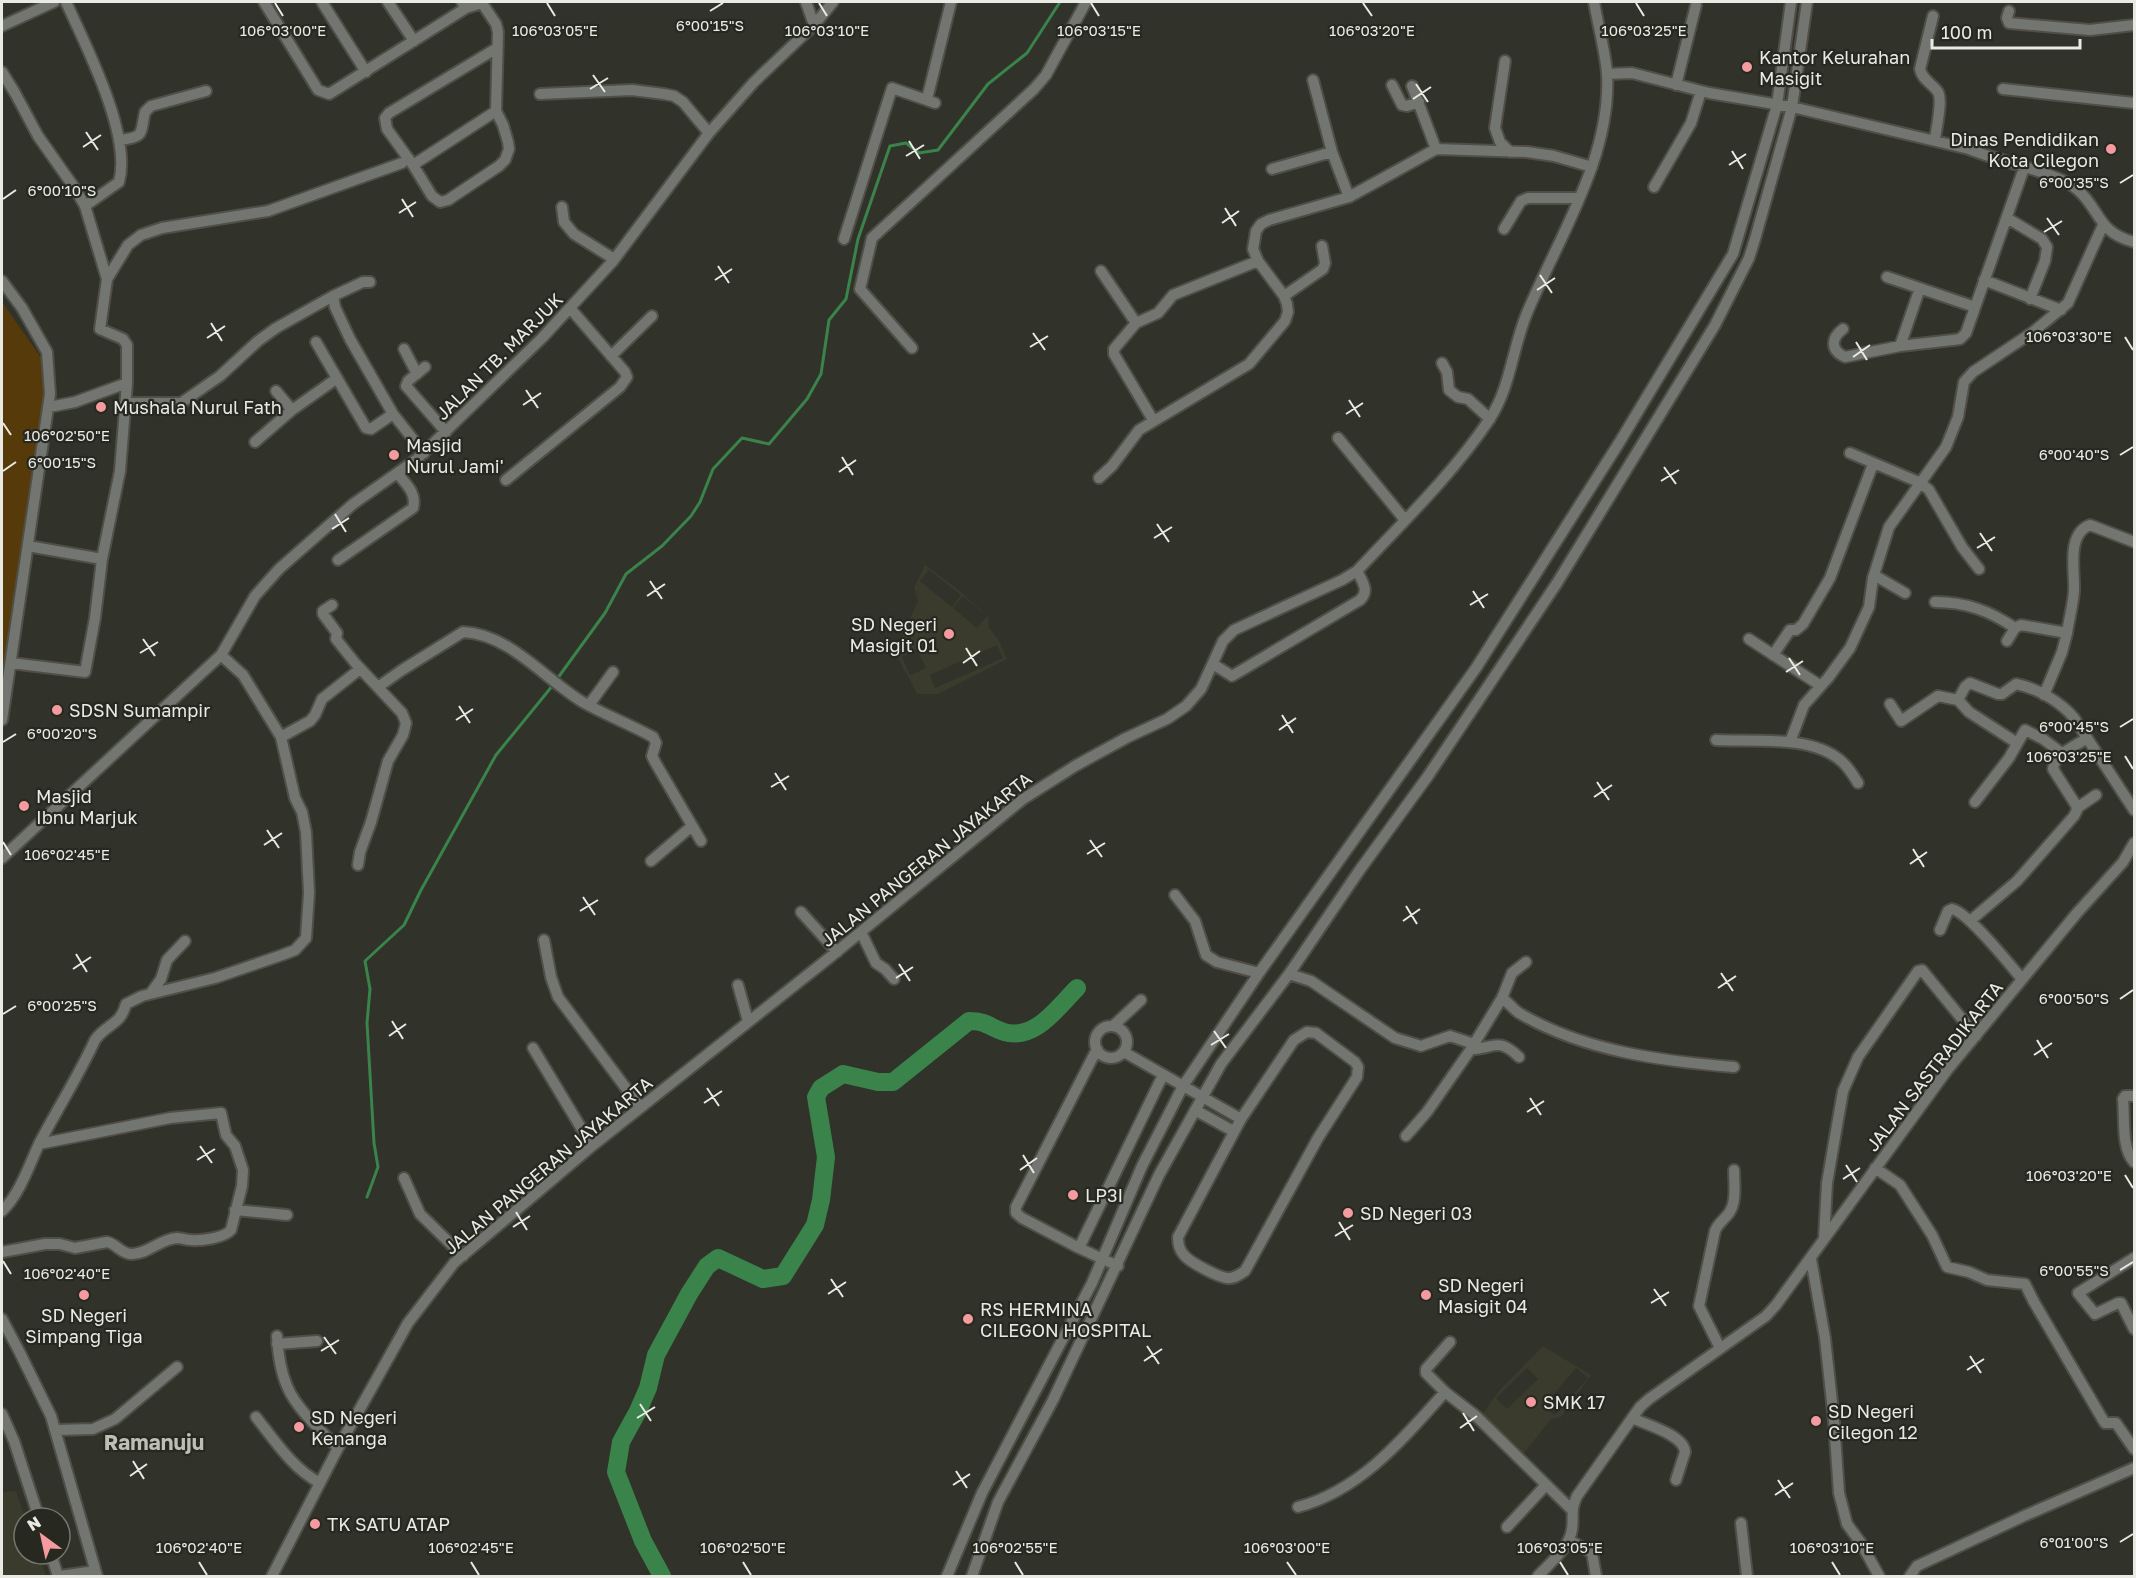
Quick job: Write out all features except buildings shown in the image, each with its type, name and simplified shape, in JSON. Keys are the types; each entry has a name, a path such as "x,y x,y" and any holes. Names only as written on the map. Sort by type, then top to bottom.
{"street":[{"path":"2,26 54,2"},
{"path":"66,2 88,50 120,140 119,182 86,206"},
{"path":"264,2 318,90 329,94 414,41 464,5 482,3 485,6 498,32 496,111 508,142 507,156 499,166 443,203 436,200 408,164 387,129 385,118 389,112 496,48"},
{"path":"322,2 366,72"},
{"path":"388,2 414,41"},
{"path":"806,2 814,25"},
{"name":"JALAN TB. MARJUK","path":"2,858 221,655 263,585 353,504 424,453 570,308 614,260 709,133 754,82 814,25 833,2"},
{"path":"844,238 892,88 931,101 951,2"},
{"path":"912,348 860,289 872,238 1034,89 1046,75 1086,2"},
{"name":"JALAN PANGERAN JAYAKARTA","path":"273,1576 338,1448 408,1323 454,1263 592,1146 837,952 1023,799 1075,766 1167,719 1186,706 1201,689 1223,641 1234,630 1357,571 1467,451 1490,419 1505,391 1526,316 1579,198 1603,134 1607,74 1594,2"},
{"path":"947,1576 982,1493 1092,1283 1142,1166 1183,1086 1259,973 1478,665 1619,442 1733,254 1776,105 1791,2"},
{"path":"972,1576 999,1502 1053,1400 1159,1175 1221,1064 1289,974 1492,682 1557,583 1715,325 1749,258 1792,107 1807,2"},
{"path":"1676,85 1695,5"},
{"path":"2009,11 2007,18 2009,23 2090,30 2134,25"},
{"path":"1934,16 1920,69 1923,77 1934,87 1940,99 1935,140"},
{"path":"1505,62 1495,128 1500,142 1510,152"},
{"path":"2,72 38,136 86,206 107,279"},
{"path":"1607,74 1632,73 1701,91 1765,101 1969,149 2049,175 2074,187 2103,225 2115,236 2134,242"},
{"path":"1313,80 1332,152 1349,198"},
{"path":"1392,85 1402,105 1407,106 1419,102"},
{"path":"1412,86 1436,149"},
{"path":"2003,89 2134,103"},
{"path":"540,94 633,90 674,96 683,102 709,133"},
{"path":"120,140 138,138 142,133 145,112 151,106 206,91"},
{"path":"1654,187 1691,123 1701,91"},
{"path":"11,663 83,672 87,670 102,559 120,471 127,383 126,341 102,331 99,327 107,279 128,245 141,235 162,228 268,211 408,164 496,111"},
{"path":"1099,478 1112,466 1139,430 1249,364 1285,321 1288,312 1284,296 1258,261 1253,243 1256,231 1261,224 1349,198 1436,149 1554,156 1592,167"},
{"path":"1272,169 1332,152"},
{"path":"1843,329 1833,342 1835,350 1845,357 1900,346 1959,339 1966,333 2024,168"},
{"path":"1504,229 1521,201 1528,198 1579,198"},
{"path":"562,207 564,222 574,234 614,260"},
{"path":"2007,218 2042,239 2047,247 2045,261 2030,299"},
{"path":"1790,742 1804,705 1850,648 1869,607 1874,575 1889,527 1939,460 1952,436 1964,382 2061,310 2072,296 2103,225"},
{"path":"1284,296 1323,269 1325,263 1322,246"},
{"path":"1153,420 1113,354 1119,340 1136,323 1158,313 1173,295 1258,261"},
{"path":"1101,271 1136,323"},
{"path":"1887,277 1975,307"},
{"path":"1984,280 2061,310"},
{"path":"2,281 22,308 47,352 50,372 49,407 2,720"},
{"path":"125,403 182,404 220,376 258,341 276,328 333,296 363,282 370,282"},
{"path":"1900,346 1920,288"},
{"path":"333,296 334,307 350,339 393,414 424,453"},
{"path":"506,480 625,382 627,377 570,308"},
{"path":"611,356 652,316"},
{"path":"316,342 336,379 368,429 393,414"},
{"path":"404,349 421,371 406,383 406,386 446,432"},
{"path":"1442,363 1447,372 1449,390 1455,395 1468,399 1490,419"},
{"path":"255,442 292,410 336,379"},
{"path":"49,407 75,402 127,383"},
{"path":"276,391 292,410"},
{"path":"1338,438 1405,520"},
{"path":"1850,453 1921,483 1929,490 1962,547 1979,569"},
{"path":"1773,655 1787,633 1803,624 1830,578 1873,464"},
{"path":"338,560 413,508 412,491 397,473"},
{"path":"2044,695 2062,652 2067,633 2074,592 2074,547 2083,529 2090,525 2134,542"},
{"path":"28,546 102,559"},
{"path":"1213,664 1232,676 1360,600 1365,596 1365,589 1357,571"},
{"path":"1874,575 1905,593"},
{"path":"1935,602 1965,604 2015,628"},
{"path":"332,605 323,611 323,614 337,633 336,639 360,669 402,713 406,723 404,735 388,761 358,865"},
{"path":"2007,640 2015,628 2020,625 2067,633"},
{"path":"378,687 463,632 474,633 515,651 589,705 655,740 652,756 701,841"},
{"path":"1749,639 1821,686"},
{"path":"2,1211 20,1186 39,1144 100,1033 120,1019 124,1014 126,1004 151,993 215,978 282,955 295,950 306,938 309,893 306,832 302,812 295,798 281,736 243,675 221,655"},
{"path":"1478,665 1498,672"},
{"path":"281,736 310,721 322,699 360,669"},
{"path":"589,705 613,672"},
{"path":"1958,700 1970,683 1998,694 2002,694 2016,684 2044,695 2066,709 2134,810"},
{"path":"1890,704 1901,721 1938,696 1958,700 1969,712 2017,743"},
{"path":"1975,802 2009,758 2026,730 2063,754"},
{"path":"2077,808 2053,769 2054,763 2063,754 2087,738"},
{"path":"1716,740 1790,742 1818,748 1844,763 1858,783"},
{"path":"1970,921 2017,881 2071,821 2077,808 2096,795"},
{"path":"651,861 692,826"},
{"name":"JALAN SASTRADIKARTA","path":"1569,1540 1573,1528 1571,1509 1581,1489 1632,1418 1649,1399 1766,1316 1811,1259 1948,1069 2077,913 2123,862 2134,843"},
{"path":"1175,895 1196,921 1206,955 1217,962 1259,973"},
{"path":"1940,930 1948,911 1952,909 1958,911 1970,921 2022,979"},
{"path":"801,912 837,952"},
{"path":"861,932 876,963 894,979"},
{"path":"544,940 551,977 558,997 640,1107"},
{"path":"151,993 161,979 167,960 185,941"},
{"path":"1406,1136 1427,1112 1473,1047 1502,998 1512,973 1526,962"},
{"path":"1824,1239 1827,1183 1843,1090 1858,1057 1918,971 1922,970 1976,1036"},
{"path":"1289,974 1311,981 1395,1038 1410,1044 1421,1046 1450,1036 1473,1047 1494,1044 1507,1048 1519,1058"},
{"path":"738,985 748,1021"},
{"path":"1502,998 1520,1013 1596,1045 1631,1054 1734,1067"},
{"path":"1118,1266 1022,1218 1017,1213 1016,1207 1097,1049 1096,1038 1102,1029 1113,1026 1141,1000"},
{"path":"1097,1049 1105,1057 1115,1058 1124,1052 1128,1041 1123,1031 1113,1026"},
{"path":"1316,1033 1349,1057 1358,1067 1354,1083 1318,1138 1245,1271 1237,1276 1225,1278 1190,1261 1183,1255 1178,1242 1183,1227 1240,1119 1294,1040 1301,1034 1316,1033"},
{"path":"533,1048 592,1146"},
{"path":"1124,1052 1240,1119"},
{"path":"1079,1248 1163,1076"},
{"path":"2134,1096 2125,1096 2123,1099 2126,1147 2129,1157 2134,1162"},
{"path":"1194,1110 1233,1131"},
{"path":"2,1252 45,1244 60,1244 75,1248 107,1242 122,1251 135,1254 172,1239 192,1241 228,1233 231,1230 242,1186 243,1170 235,1146 226,1135 219,1112 170,1118 39,1144"},
{"path":"1875,1168 1900,1185 1932,1235 1947,1267 1969,1272 1987,1280 2022,1282 2028,1286 2034,1302 2103,1420 2105,1423 2116,1423 2134,1449"},
{"path":"1720,1348 1699,1306 1714,1232 1717,1225 1731,1211 1734,1170"},
{"path":"404,1178 420,1214 455,1251 463,1256"},
{"path":"235,1210 287,1215"},
{"path":"1108,1245 1124,1253"},
{"path":"2134,1258 2078,1293 2095,1314 2121,1303 2134,1329"},
{"path":"1811,1259 1825,1338 1839,1493 1847,1524 1861,1543 1879,1576"},
{"path":"2,1319 51,1416 96,1574 59,1576"},
{"path":"317,1341 277,1340 280,1367 288,1389 300,1407 338,1448"},
{"path":"1450,1342 1426,1369 1426,1373 1445,1392 1476,1416 1571,1509"},
{"path":"55,1430 93,1429 115,1419 177,1367"},
{"path":"1298,1508 1325,1499 1382,1460 1445,1392"},
{"path":"2,1414 14,1441 35,1506"},
{"path":"256,1417 285,1454 301,1470 320,1483"},
{"path":"1632,1418 1681,1442 1685,1452 1676,1480"},
{"path":"1006,1446 1025,1453"},
{"path":"1910,1576 1917,1566 2134,1468"},
{"path":"1507,1527 1546,1485"},
{"path":"1741,1523 1747,1576"},
{"path":"1538,1576 1569,1540 1592,1553 1596,1576"}],"shaded area":[{"path":"2,302 49,369 2,704"},
{"name":"SD Negeri Masigit 01","path":"925,565 988,616 989,628 998,639 1007,659 938,694 917,694 895,652 918,601 914,588","holes":["929,570 961,595 952,607 920,581","963,596 987,616 977,628 953,608","997,645 1003,658 935,688 930,675","917,649 926,668 910,675 902,657"]},
{"name":"SMK 17","path":"1543,1346 1591,1375 1561,1417 1551,1419 1518,1461 1479,1419 1499,1391","holes":["1527,1368 1538,1379 1507,1409 1496,1398","1576,1368 1588,1378 1555,1415 1544,1406"]},
{"path":"16,1491 21,1506 12,1506 12,1566 42,1566 46,1576 2,1576 2,1492"}],"waterway":[{"path":"367,1197 378,1167 374,1143 367,1023 370,989 365,961 404,925 496,755 549,690 605,613 626,574 662,546 691,516 700,502 713,469 742,438 769,444 807,399 821,374 829,320 846,299 858,239 890,146 906,143 919,153 938,150 988,84 1027,53 1060,2"},
{"path":"662,1576 643,1541 616,1472 621,1442 648,1388 656,1355 707,1266 718,1258 763,1279 783,1276 815,1225 821,1200 826,1157 816,1097 821,1088 843,1074 878,1082 893,1082 969,1021 984,1023 1004,1032 1015,1034 1026,1032 1045,1021 1077,988"}],"place":[{"name":"Kantor Kelurahan Masigit","path":"1747,67"},
{"name":"Dinas Pendidikan Kota Cilegon","path":"2111,149"},
{"name":"Mushala Nurul Fath","path":"101,407"},
{"name":"Masjid Nurul Jami'","path":"394,455"},
{"name":"SD Negeri Masigit 01","path":"949,634"},
{"name":"SDSN Sumampir","path":"57,710"},
{"name":"Masjid Ibnu Marjuk","path":"24,806"},
{"name":"LP3I","path":"1073,1195"},
{"name":"SD Negeri 03","path":"1348,1213"},
{"name":"SD Negeri Simpang Tiga","path":"84,1295"},
{"name":"SD Negeri Masigit 04","path":"1426,1295"},
{"name":"RS HERMINA CILEGON HOSPITAL","path":"968,1319"},
{"name":"SMK 17","path":"1531,1402"},
{"name":"SD Negeri Cilegon 12","path":"1816,1421"},
{"name":"SD Negeri Kenanga","path":"299,1427"},
{"name":"TK SATU ATAP","path":"315,1524"}],"district":[{"name":"Ramanuju","path":"154,1442"}]}
